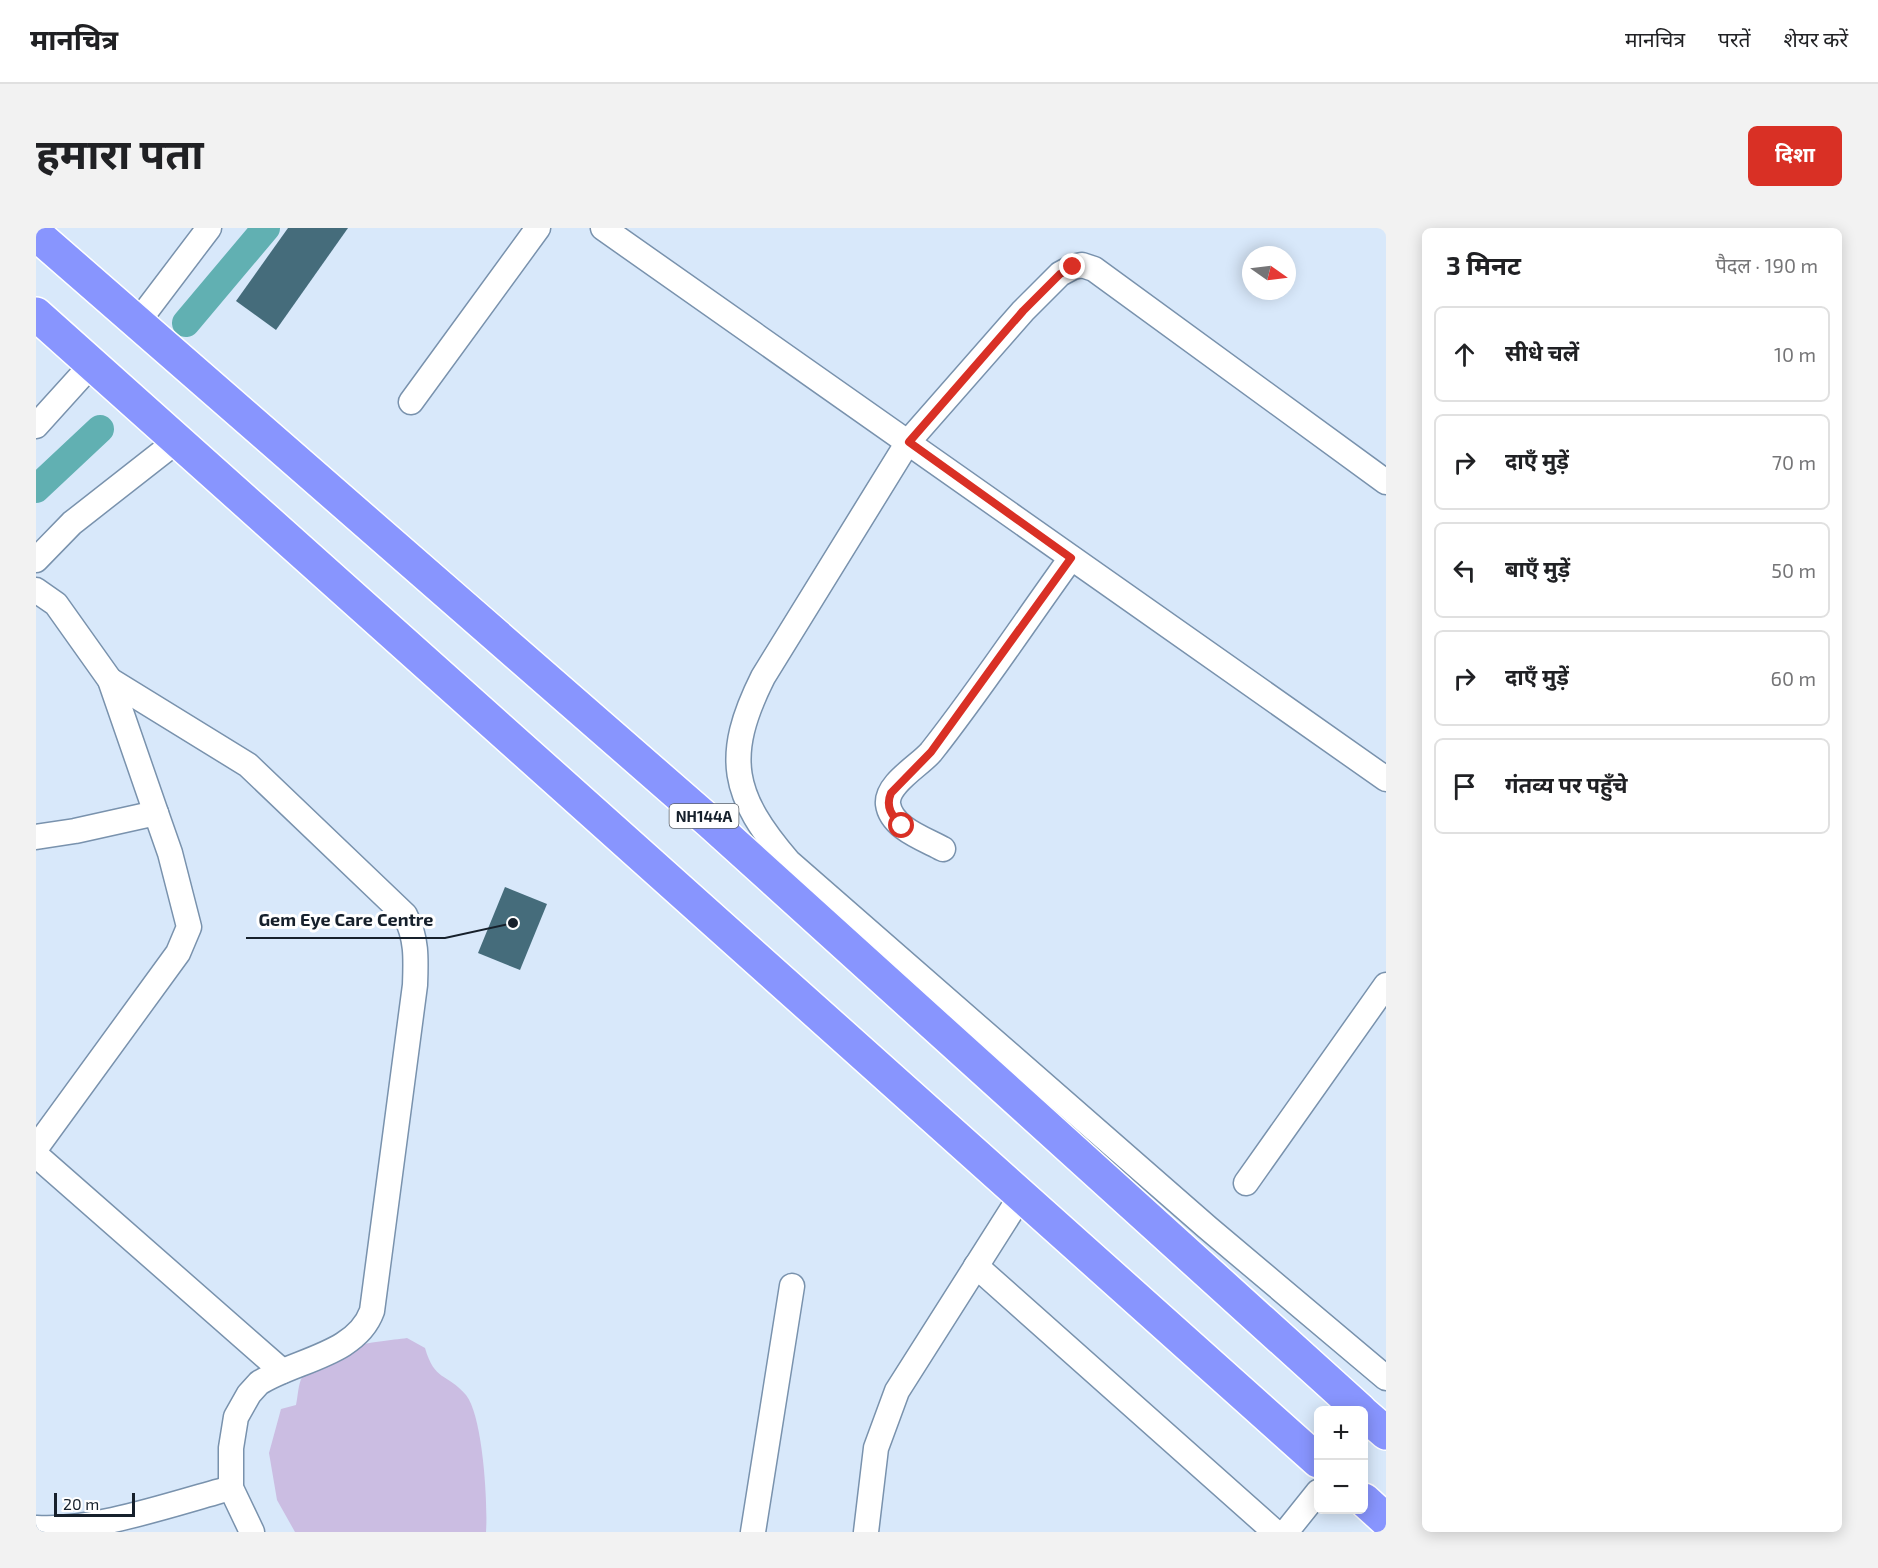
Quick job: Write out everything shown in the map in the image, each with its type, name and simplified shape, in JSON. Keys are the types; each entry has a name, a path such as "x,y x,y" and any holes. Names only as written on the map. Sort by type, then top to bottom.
{"highway":[{"name":"NH144A","path":"36,234 710,822 1356,1406"},
{"path":"36,314 1317,1460"},
{"path":"1368,1417 1386,1433"},
{"path":"1368,1504 1386,1520"}],"street":[{"path":"137,322 208,228"},
{"path":"411,402 538,228"},
{"path":"603,228 1386,779"},
{"path":"1386,482 1095,269 1083,265 1073,267 1060,274 1023,311 909,442 763,677 748,706 740,738 738,767 743,793 761,830 807,878 1208,1228 1386,1378"},
{"path":"36,426 92,364"},
{"path":"36,560 72,523 178,440"},
{"path":"943,849 902,826 895,819 888,806 891,793 931,752 1071,558"},
{"path":"36,590 56,604 110,680 156,813 189,927 185,940 36,1148"},
{"path":"110,680 248,765 405,915 413,931 417,951 415,985 372,1311 367,1324 349,1341 259,1383 249,1394 236,1417 231,1448 231,1488 252,1532"},
{"path":"36,837 156,813"},
{"path":"1246,1183 1386,985"},
{"path":"36,1155 282,1371"},
{"path":"866,1532 874,1458 885,1420 897,1391 1022,1194"},
{"path":"976,1266 1275,1532"},
{"path":"753,1532 792,1287"},
{"path":"36,1528 75,1528 105,1522 231,1488"},
{"path":"1286,1532 1314,1497"}],"shaded area":[{"path":"407,1338 425,1348 437,1372 459,1388 472,1406 477,1421 483,1461 486,1532 295,1532 277,1500 269,1453 281,1409 296,1405 302,1377 320,1358 348,1347"}],"building":[{"path":"288,228 348,228 276,330 236,301"},
{"path":"505,887 547,904 520,970 478,953"}],"waterway":[{"path":"186,323 266,228"},
{"path":"36,489 100,429"}],"place":[{"name":"Gem Eye Care Centre","path":"513,923"}],"route":[{"path":"902,826 890,813 888,806 888,799 895,786 931,752 1071,558 909,442 1023,311 1060,274 1073,267"}]}
